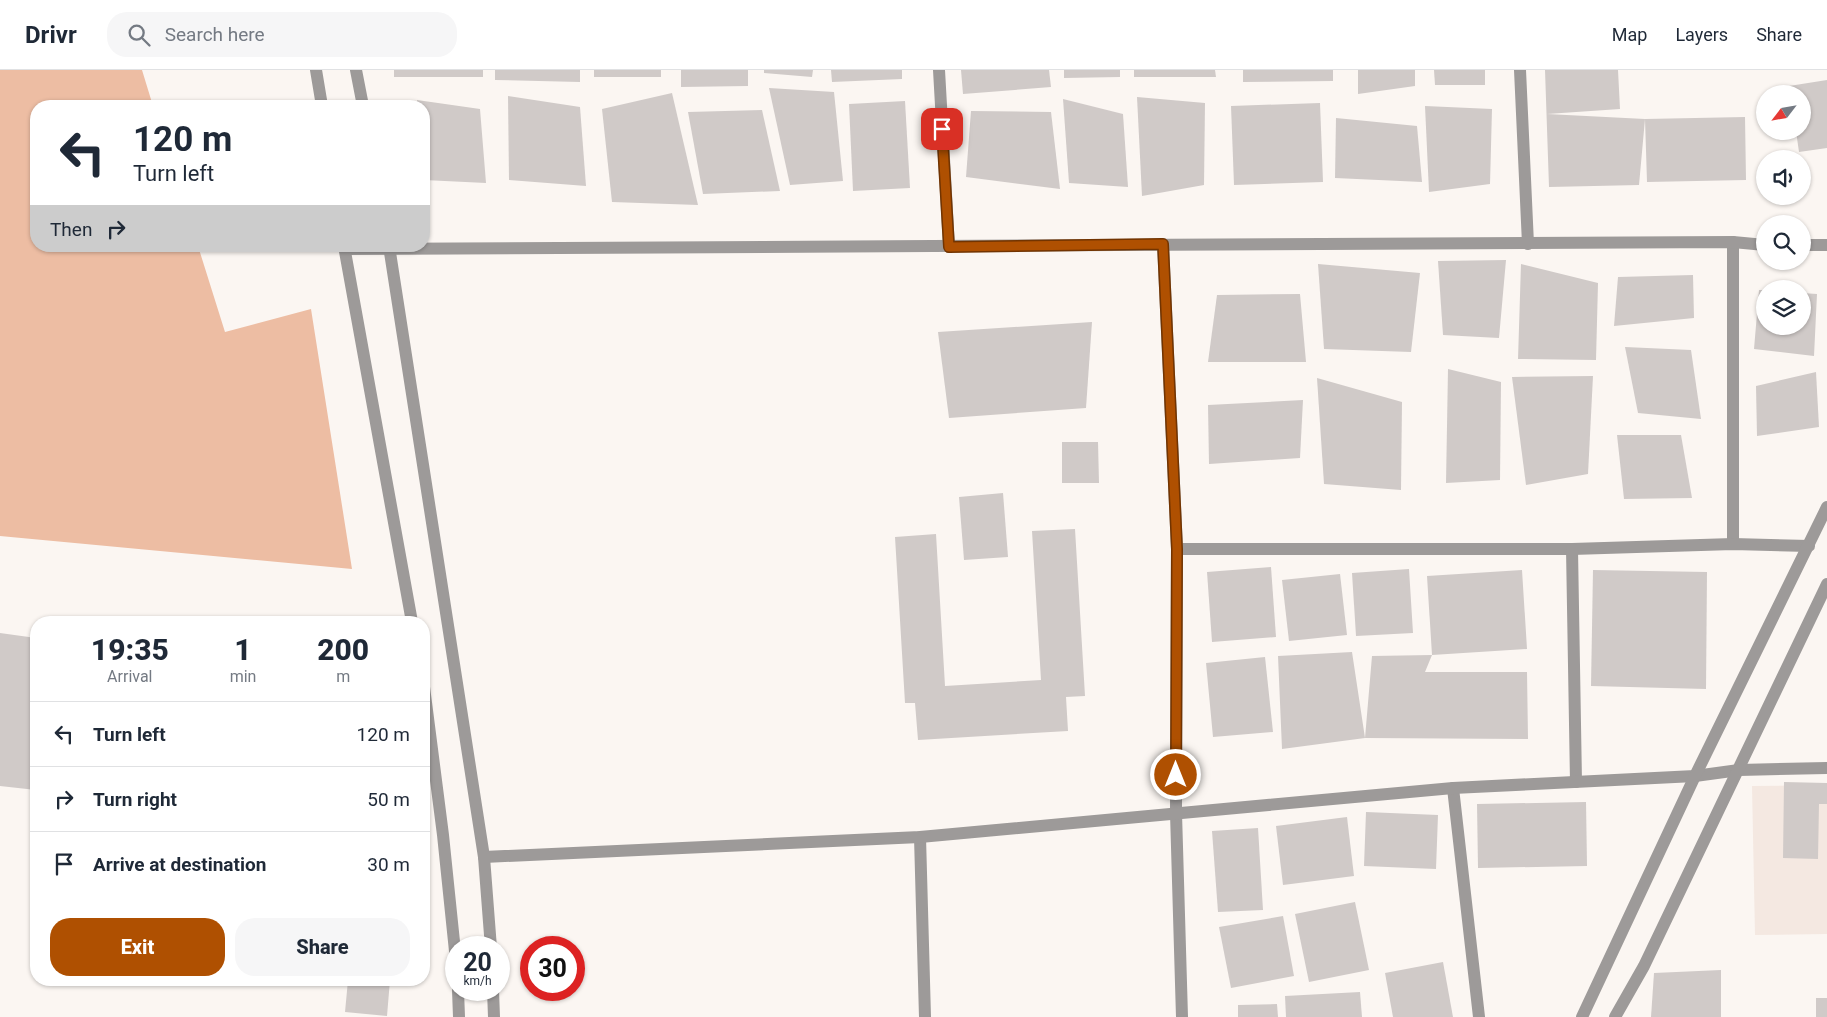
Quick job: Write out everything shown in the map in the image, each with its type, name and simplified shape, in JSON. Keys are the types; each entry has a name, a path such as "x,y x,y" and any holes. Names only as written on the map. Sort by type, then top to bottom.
{"street":[{"path":"316,70 321,100"},
{"path":"356,70 361,100"},
{"path":"939,70 949,247"},
{"path":"1520,70 1528,244"},
{"path":"1811,244 1827,238"},
{"path":"430,248 1732,242 1756,244"},
{"path":"1732,242 1733,544"},
{"path":"1163,244 1177,549 1176,813 1182,1017"},
{"path":"1811,245 1827,245"},
{"path":"345,252 411,616"},
{"path":"390,252 484,857 490,936"},
{"path":"1582,1017 1695,776 1827,507"},
{"path":"1177,549 1572,549 1733,544 1809,546"},
{"path":"1572,549 1576,782"},
{"path":"1615,1017 1644,966 1827,584"},
{"path":"430,731 444,835 454,936"},
{"path":"484,857 920,837 1453,788 1695,776 1739,770 1827,768"},
{"path":"1453,788 1479,1017"},
{"path":"920,837 924,1017"},
{"path":"458,1001 459,1017"},
{"path":"493,1001 494,1017"}],"shaded area":[{"path":"0,70 142,70 151,100 30,100 30,252 200,252 225,332 311,309 352,569 0,536"},
{"path":"1827,785 1827,934 1755,935 1752,786"}],"building":[{"path":"394,70 483,70 483,77 394,77"},
{"path":"495,70 580,70 580,82 495,80"},
{"path":"594,70 661,70 661,77 594,77"},
{"path":"681,70 748,70 748,86 681,87"},
{"path":"764,70 813,70 812,77 764,73"},
{"path":"831,70 902,70 902,79 832,82"},
{"path":"961,70 1049,70 1051,87 963,94"},
{"path":"1064,70 1120,70 1120,77 1064,78"},
{"path":"1134,70 1215,70 1216,77 1134,77"},
{"path":"1243,70 1333,70 1333,81 1243,82"},
{"path":"1358,70 1415,70 1415,86 1358,94"},
{"path":"1434,70 1485,70 1485,85 1435,85"},
{"path":"1545,70 1618,70 1620,109 1547,114 1645,119 1639,185 1549,187"},
{"path":"1827,80 1827,148 1799,150 1797,140 1811,140 1811,85 1795,85"},
{"path":"769,88 834,92 843,181 790,185"},
{"path":"672,93 698,205 612,202 602,109"},
{"path":"508,96 580,107 586,186 509,180"},
{"path":"1137,97 1205,103 1204,185 1142,196"},
{"path":"1063,99 1123,114 1128,187 1069,183"},
{"path":"905,101 910,188 853,191 849,104"},
{"path":"430,102 480,109 486,183 430,180"},
{"path":"1320,103 1323,182 1234,185 1231,106"},
{"path":"1425,106 1492,109 1490,184 1429,192"},
{"path":"762,110 780,191 703,194 688,112"},
{"path":"971,111 1051,112 1060,189 966,177"},
{"path":"1745,117 1746,180 1647,182 1645,119"},
{"path":"1336,118 1417,126 1422,182 1335,178"},
{"path":"1506,260 1499,338 1443,335 1438,261"},
{"path":"1318,264 1420,273 1411,352 1324,349"},
{"path":"1521,264 1598,283 1596,360 1518,359"},
{"path":"1693,275 1694,318 1614,326 1618,277"},
{"path":"1300,294 1306,362 1208,362 1217,295"},
{"path":"1811,294 1817,294 1814,356 1754,349 1756,325 1756,335 1811,335"},
{"path":"1092,322 1086,408 949,418 938,332"},
{"path":"1625,347 1691,350 1701,419 1638,413"},
{"path":"1448,369 1501,382 1500,480 1446,483"},
{"path":"1816,372 1819,427 1757,436 1756,386"},
{"path":"1593,376 1588,474 1526,485 1512,377"},
{"path":"1317,378 1402,402 1401,490 1324,484"},
{"path":"1303,400 1300,458 1209,464 1208,405"},
{"path":"1617,435 1681,435 1692,498 1624,499"},
{"path":"1062,442 1098,442 1099,483 1062,483"},
{"path":"1003,493 1008,557 964,560 959,497"},
{"path":"1075,529 1085,696 1066,697 1068,731 918,740 915,703 905,703 895,537 936,534 945,686 1041,680 1032,531"},
{"path":"1271,567 1276,637 1212,642 1207,572"},
{"path":"1409,569 1413,633 1356,636 1352,573"},
{"path":"1522,570 1527,649 1432,655 1427,576"},
{"path":"1593,570 1707,572 1706,689 1591,686"},
{"path":"1340,574 1347,635 1289,641 1282,580"},
{"path":"0,633 30,637 30,789 0,786"},
{"path":"1352,652 1365,738 1282,749 1278,656"},
{"path":"1432,655 1425,672 1527,672 1528,739 1365,738 1372,656"},
{"path":"1265,657 1273,732 1213,737 1206,663"},
{"path":"1784,782 1827,783 1827,804 1819,804 1818,859 1783,858"},
{"path":"1586,802 1587,866 1478,868 1477,804"},
{"path":"1366,812 1438,815 1436,869 1364,866"},
{"path":"1347,817 1354,876 1283,885 1276,826"},
{"path":"1258,828 1263,910 1218,912 1212,831"},
{"path":"1355,902 1369,970 1309,982 1295,914"},
{"path":"1283,916 1294,976 1231,988 1219,927"},
{"path":"1443,962 1453,1017 1393,1017 1385,973"},
{"path":"1721,970 1721,1017 1651,1017 1654,973"},
{"path":"347,986 390,986 387,1016 345,1012"},
{"path":"1360,992 1362,1017 1286,1017 1285,996"},
{"path":"1816,998 1827,998 1827,1017 1816,1017"},
{"path":"1277,1004 1278,1017 1238,1017 1238,1005"}],"route":[{"path":"942,129 949,247 1163,244 1177,549 1176,775"}]}
